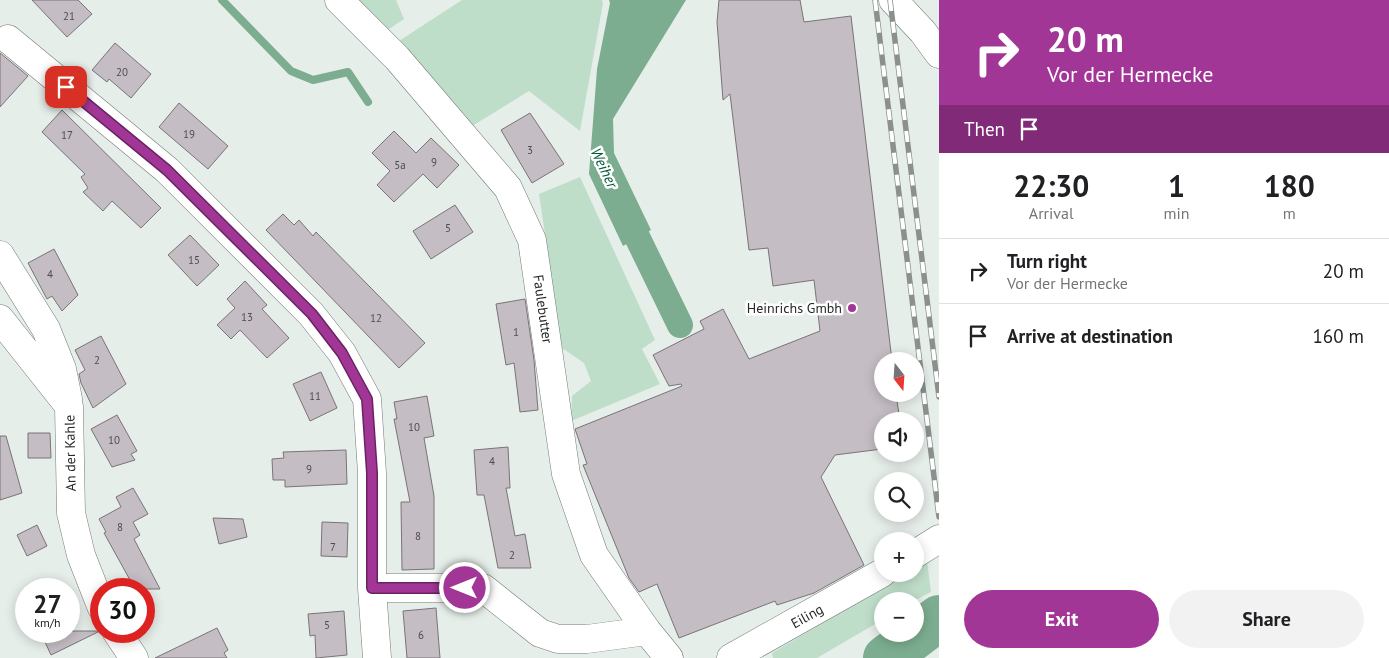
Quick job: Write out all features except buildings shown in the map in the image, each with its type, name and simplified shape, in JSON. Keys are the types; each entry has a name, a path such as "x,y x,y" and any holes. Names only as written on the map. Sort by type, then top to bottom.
{"street":[{"name":"Faulebutter","path":"339,0 397,58 508,188 532,240 566,474 594,555 646,631 669,658"},
{"path":"894,0 923,32 939,54"},
{"path":"8,39 167,170 312,314 342,353 367,399 372,473 372,588 377,658"},
{"path":"0,254 46,329 62,369 69,406"},
{"name":"An der Kahle","path":"0,319 69,406 71,513 81,554 90,578"},
{"path":"924,548 939,539"},
{"name":"Eiling","path":"731,658 874,578"},
{"path":"372,588 483,588 540,633 558,638 587,639 646,631"},
{"path":"124,643 134,658"}],"shaded area":[{"path":"351,0 396,0 404,19 386,31"},
{"path":"462,0 602,0 580,131 529,91 469,128 399,41"},
{"path":"580,177 655,340 642,349 660,384 571,421 572,396 591,381 584,363 562,348 539,194"},
{"path":"927,561 931,592 924,596 924,592 875,592 892,582 924,582 924,563"},
{"path":"874,593 874,625 817,658 773,658 772,653"}],"water":[{"path":"609,0 686,0 613,119 614,153 651,230 623,246 589,174 597,69"}],"waterway":[{"path":"222,0 291,71 313,80 348,72 368,102"},
{"name":"Weiher","path":"622,206 680,325"},
{"path":"886,658 939,618"}],"railway":[{"path":"875,0 939,517"},
{"path":"890,0 939,397"}],"place":[{"name":"Heinrichs Gmbh","path":"852,308"}],"route":[{"path":"66,87 167,170 312,314 342,353 367,399 372,473 372,588 465,588"}]}
